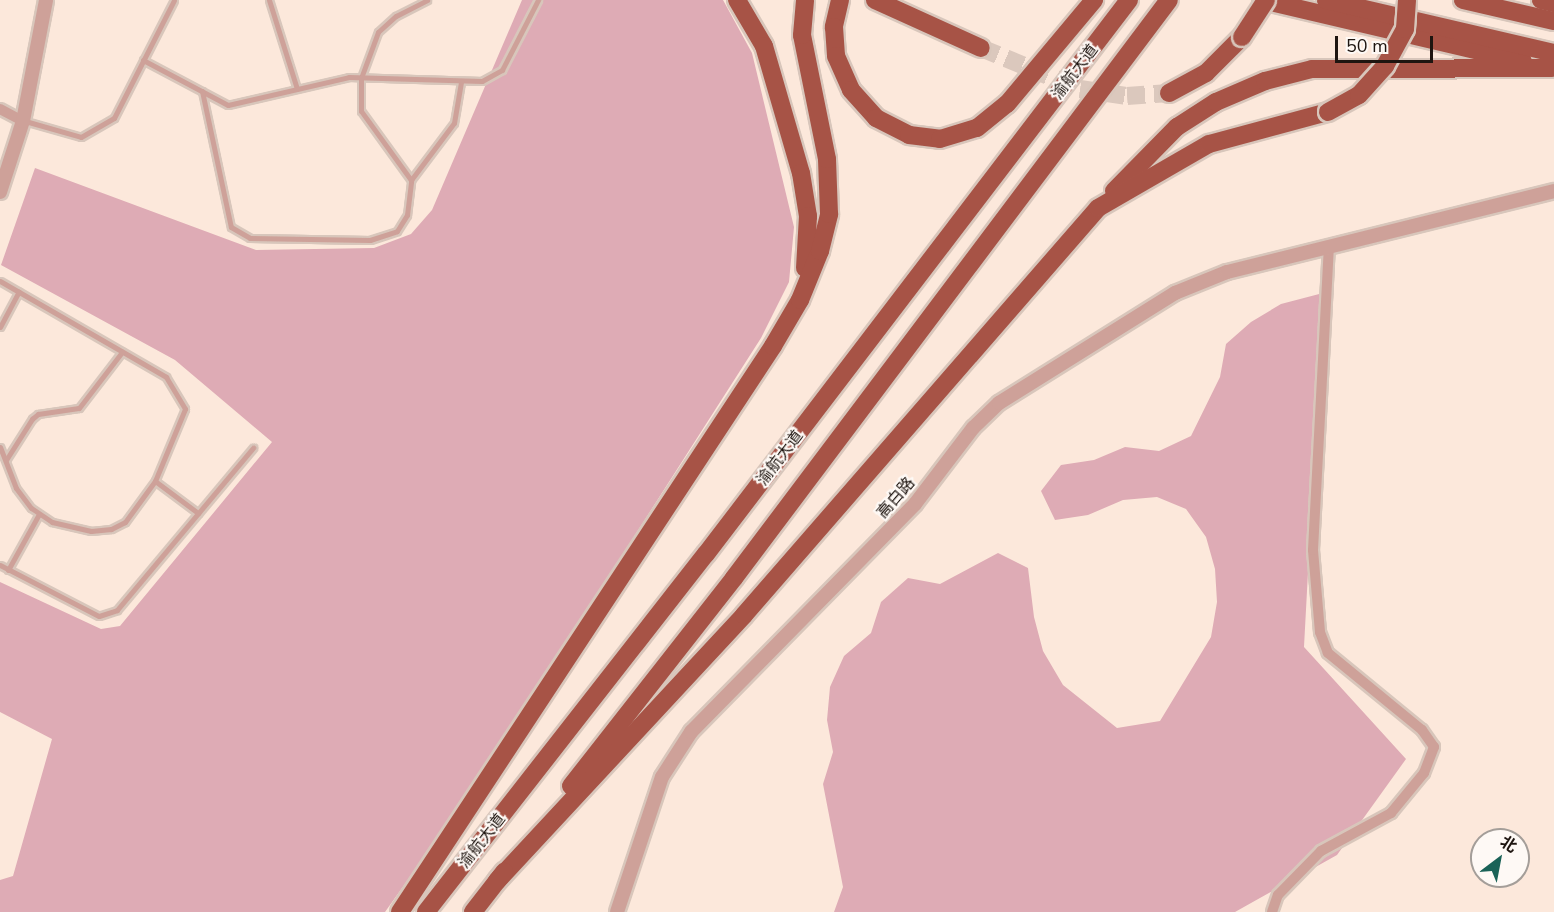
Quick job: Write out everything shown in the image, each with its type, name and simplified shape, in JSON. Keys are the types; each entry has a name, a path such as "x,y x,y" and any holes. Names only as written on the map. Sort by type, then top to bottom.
{"highway":[{"path":"737,0 764,45 801,173 808,216 808,249 800,300"},
{"path":"400,912 773,346 800,300 819,251 829,214 827,159 802,35 805,0"},
{"path":"840,0 834,27 836,56 851,90 876,117 909,135 940,139 977,128 1007,104 1091,3"},
{"path":"875,0 981,48"},
{"name":"渝航大道","path":"426,912 713,545 1129,0"},
{"name":"渝航大道","path":"473,912 734,578 1169,0"},
{"path":"1169,93 1206,73 1242,37 1264,0 1554,63"},
{"path":"1326,0 1554,63"},
{"path":"1098,208 1209,144 1328,112 1359,95 1385,66 1406,29 1407,0"},
{"path":"1463,0 1554,21"},
{"path":"1541,0 1554,3"},
{"path":"497,881 744,615 1098,208 1177,127 1216,102 1265,81 1312,69 1554,63"}],"street":[{"path":"0,192 23,121 46,0"},
{"path":"0,109 23,121"},
{"name":"高白路","path":"617,912 662,777 692,732 915,504 973,428 999,403 1175,294 1227,272 1329,249 1554,191"},
{"path":"1272,912 1278,895 1321,851 1391,813 1424,772 1434,747 1422,730 1328,652 1320,632 1313,550 1329,249"}],"lane":[{"path":"23,121 81,136 95,131 114,118 174,0"},
{"path":"268,0 297,89"},
{"path":"411,180 361,111 361,78 378,32 396,16 427,0"},
{"path":"143,60 228,105 297,89 361,78 482,81 502,70 538,0"},
{"path":"202,91 224,208 231,227 250,238 370,240 397,231 407,215 411,180 454,123 461,82"},
{"path":"0,281 166,377 185,410 155,481 125,522 111,529 91,531 52,522 39,514 16,488 0,447"},
{"path":"0,327 19,292"},
{"path":"6,460 32,419 38,414 79,408 122,352"},
{"path":"0,565 99,616 117,610 253,448"},
{"path":"155,481 198,513"},
{"path":"9,570 39,514"}],"shaded area":[{"path":"522,0 723,0 752,53 794,227 789,282 761,338 474,787 385,912 0,912 0,880 13,876 52,739 0,712 0,582 101,629 120,626 272,442 175,360 1,265 35,168 256,250 374,248 411,234 432,210"},
{"path":"1323,293 1304,647 1406,759 1337,855 1235,912 834,912 843,887 823,784 833,752 827,720 830,687 844,656 871,633 881,602 908,578 940,584 998,553 1028,568 1034,617 1043,651 1063,685 1117,728 1160,721 1211,637 1217,602 1215,569 1206,537 1186,509 1157,497 1123,500 1088,515 1055,520 1041,491 1061,465 1094,460 1125,447 1159,451 1191,436 1220,377 1226,344 1251,322 1281,304"}],"tunnel":[{"path":"981,48 1080,89 1127,96 1169,93"}]}
